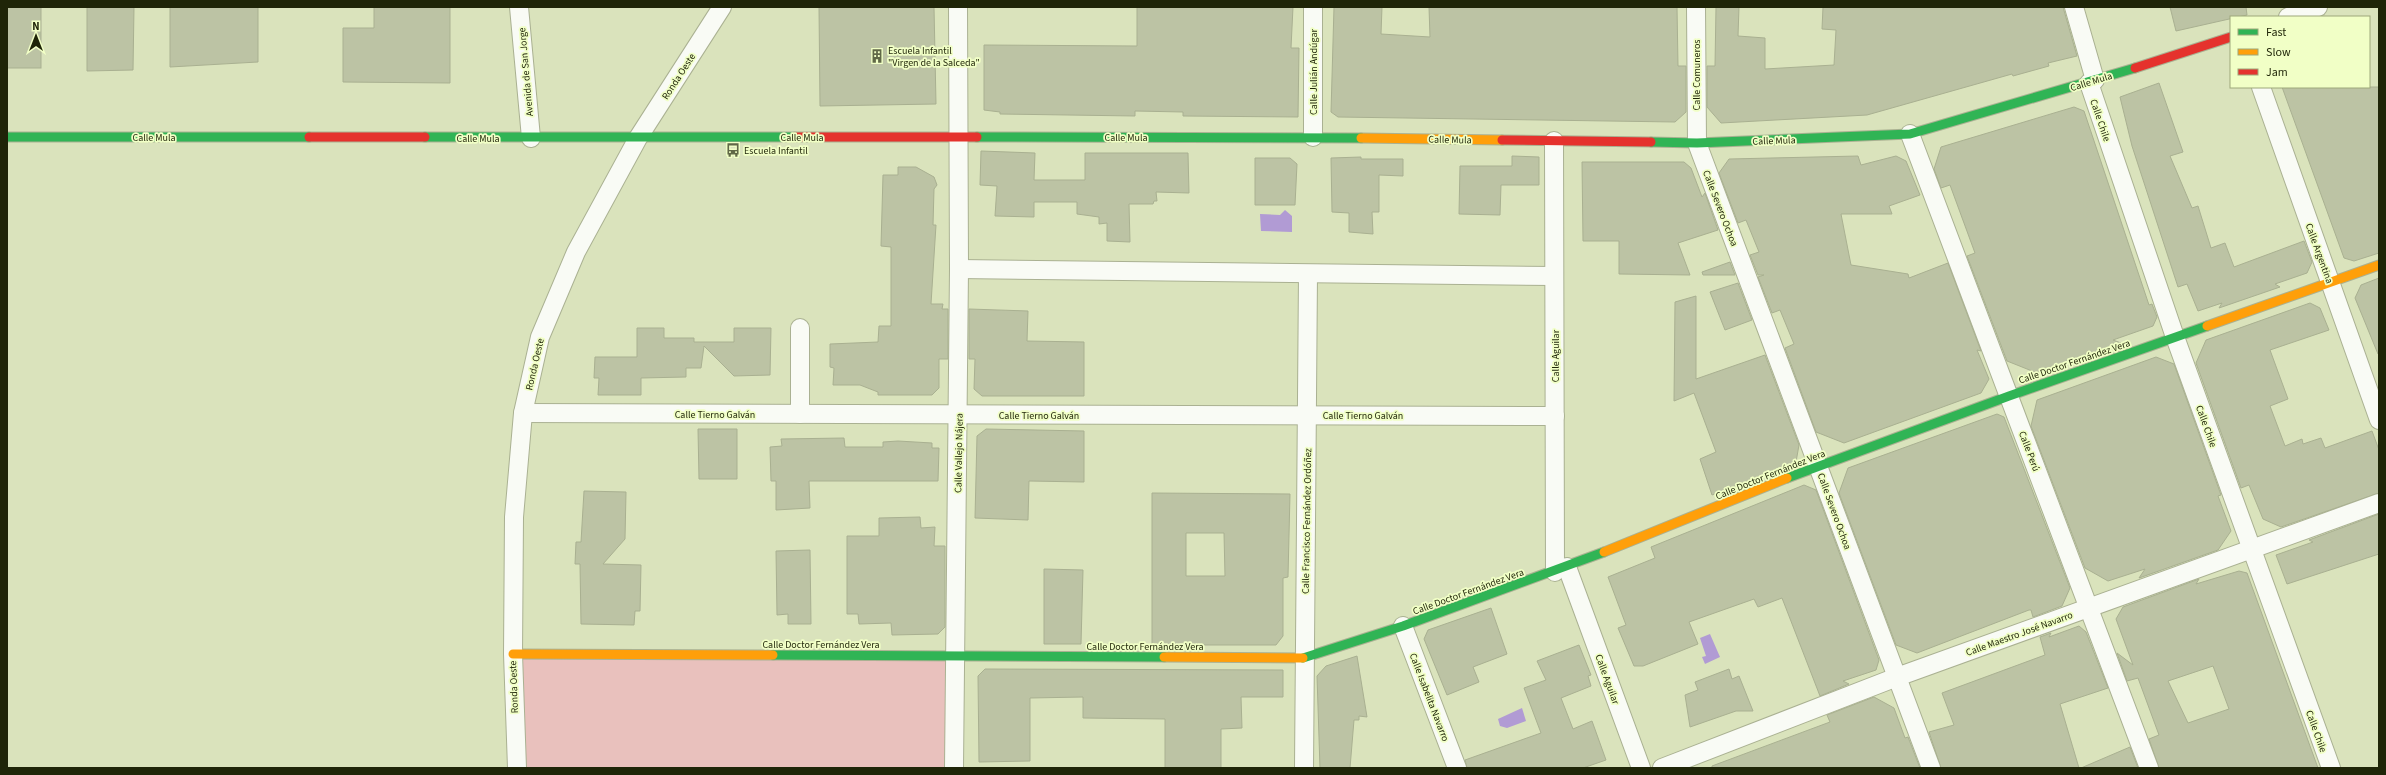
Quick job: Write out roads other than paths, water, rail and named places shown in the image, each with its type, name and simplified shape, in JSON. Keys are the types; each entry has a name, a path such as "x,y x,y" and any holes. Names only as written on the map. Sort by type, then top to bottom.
{"street":[{"name":"Avenida de San Jorge","path":"519,7 531,138"},
{"name":"Ronda Oeste","path":"517,768 513,654 514,517 523,413 540,337 576,252 638,138 722,7"},
{"name":"Calle Vallejo Nájera","path":"954,768 960,137 958,7"},
{"name":"Calle Julián Andúgar","path":"1313,7 1313,137"},
{"name":"Calle Comuneros","path":"1696,7 1697,143"},
{"name":"Calle Chile","path":"2074,7 2092,81 2176,337 2330,768"},
{"path":"2291,16 2314,7"},
{"name":"Calle Mula","path":"7,137 1313,137 1697,143 1910,134 2092,81 2230,37"},
{"name":"Calle Argentina","path":"2261,88 2379,420"},
{"name":"Calle Perú","path":"1910,134 2090,608 2149,768"},
{"name":"Calle Aguilar","path":"1554,141 1555,416 1561,569 1641,768"},
{"name":"Calle Severo Ochoa","path":"1697,143 1931,768"},
{"name":"Calle Doctor Fernández Vera","path":"513,654 1304,658 1403,626 1561,569 1818,466 2009,396 2379,265"},
{"path":"959,269 1554,276"},
{"name":"Calle Francisco Fernández Ordóñez","path":"1304,768 1308,274"},
{"path":"800,328 800,414"},
{"name":"Calle Tierno Galván","path":"523,413 1555,416"},
{"name":"Calle Maestro José Navarro","path":"1662,768 1897,677 2379,503"},
{"name":"Calle Isabelita Navarro","path":"1403,626 1457,768"}],"place":[{"name":"Escuela Infantil \"Virgen de la Salceda\"","path":"877,56"},
{"name":"Escuela Infantil","path":"733,150"}]}
